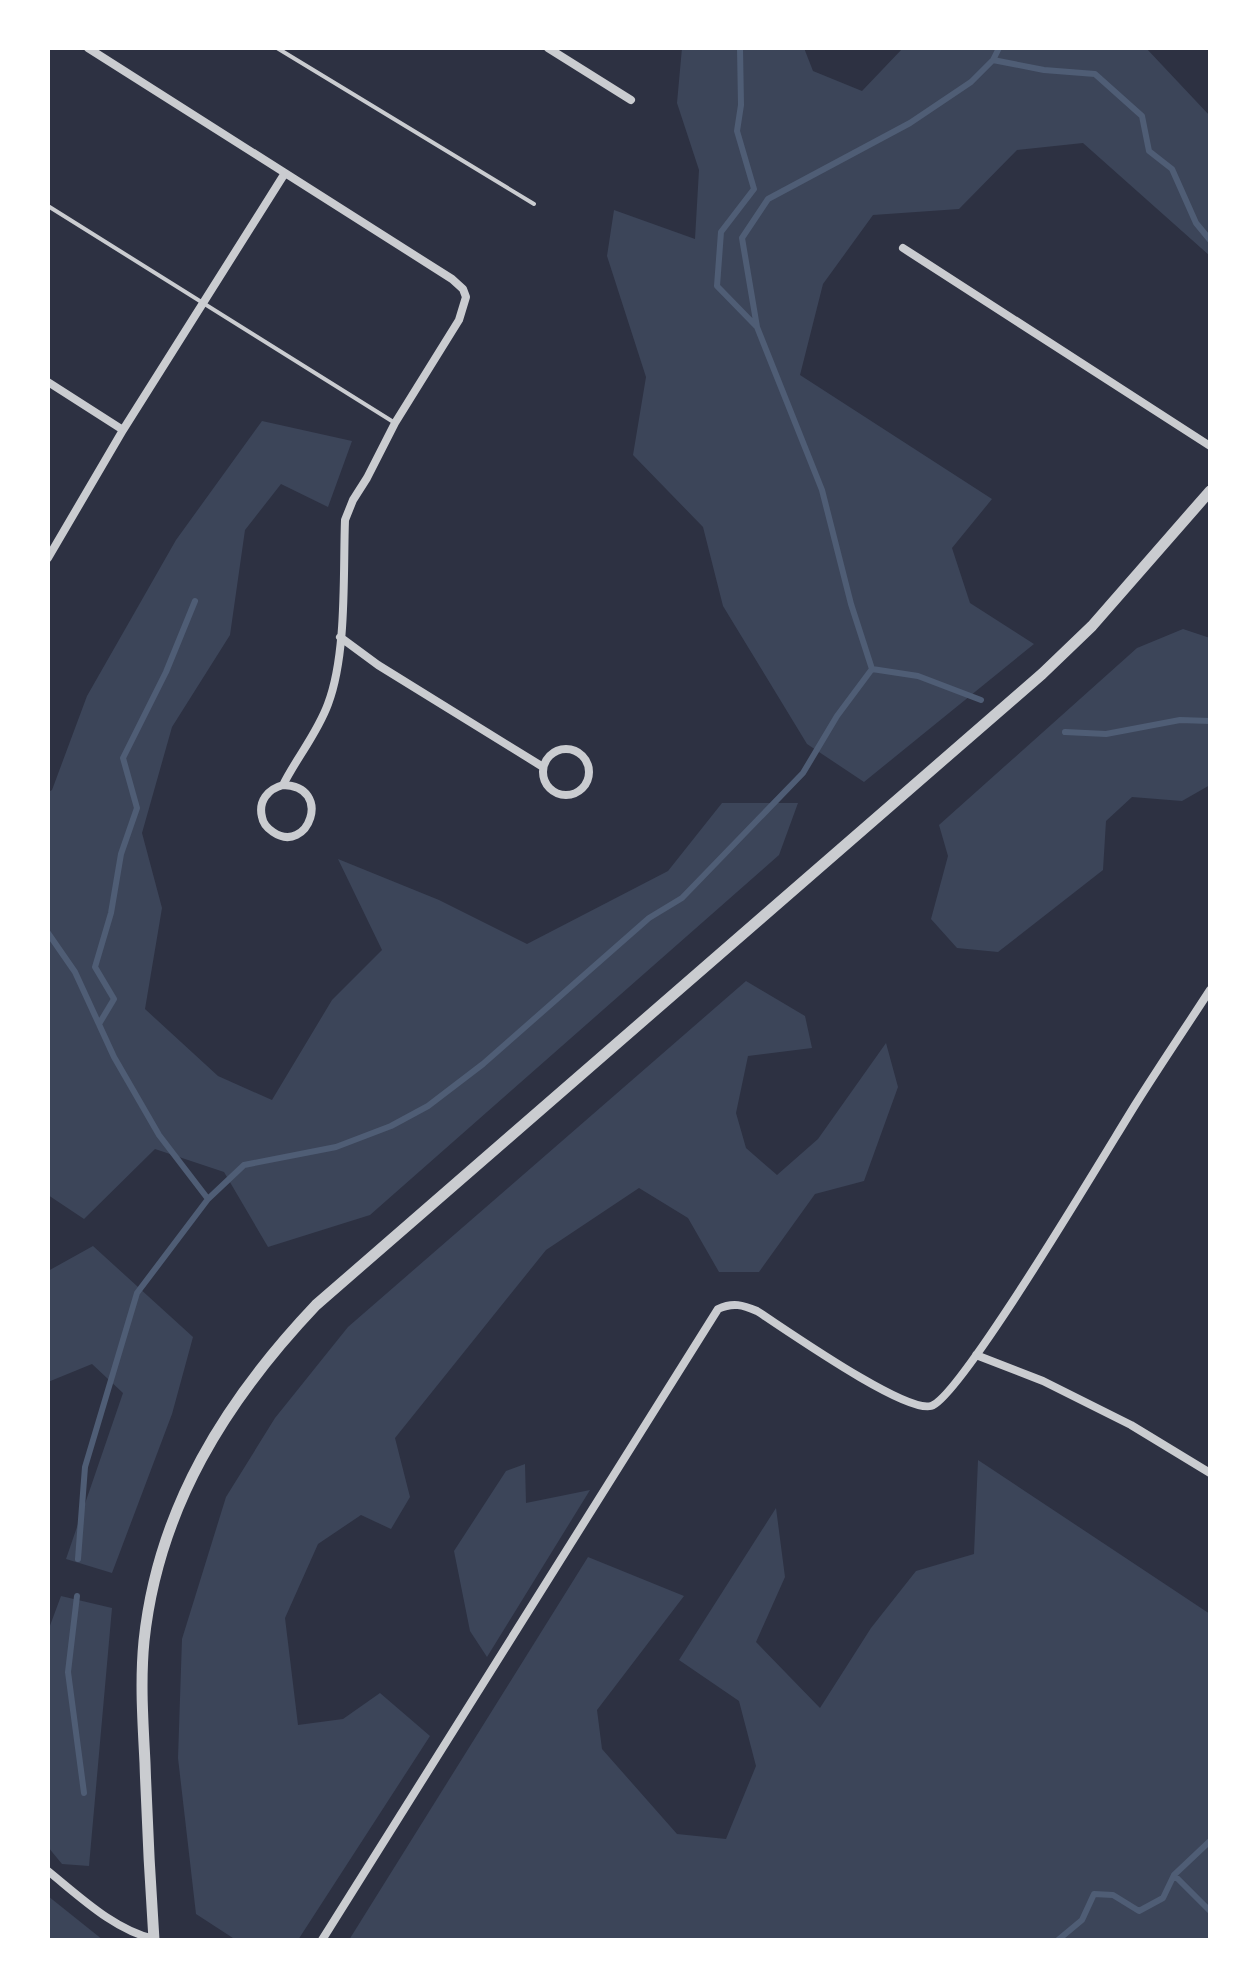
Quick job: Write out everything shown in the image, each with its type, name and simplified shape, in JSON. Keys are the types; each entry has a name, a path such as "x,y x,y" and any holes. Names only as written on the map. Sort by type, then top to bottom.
{"street":[{"path":"88,48 452,279 463,289 466,297 449,339 395,423 345,520 339,663 328,706 317,731 294,763 283,785 269,791 263,801 261,814 269,829 277,835 288,837 301,833 308,826 312,806 302,790 283,785"},
{"path":"548,48 631,100"},
{"path":"48,558 123,430 285,173"},
{"path":"903,248 1210,446"},
{"path":"48,382 123,430"},
{"path":"48,1871 92,1907 140,1936 154,1939 142,1699 144,1641 160,1566 171,1527 196,1469 232,1404 283,1341 316,1305 1042,674 1102,615 1210,491"},
{"path":"340,637 391,673 543,767 546,785 556,794 567,796 577,793 589,778 588,763 582,754 573,750 553,752 543,767"},
{"path":"322,1940 718,1309 726,1305 742,1305 757,1311 860,1377 913,1405 932,1406 941,1401 976,1355 1210,990"},
{"path":"976,1355 1043,1381 1131,1425 1210,1473"}],"lane":[{"path":"277,48 534,204"},
{"path":"48,206 395,423"}],"shaded area":[{"path":"682,48 804,48 813,71 862,91 903,48 1146,48 1210,116 1210,256 1083,143 1017,150 959,209 873,215 823,284 800,375 992,499 952,548 970,603 1034,644 864,782 807,744 723,606 703,527 633,455 646,377 607,256 614,210 695,239 699,170 677,103"},
{"path":"262,421 352,441 328,507 281,484 245,530 230,635 172,727 142,833 162,908 145,1009 218,1076 272,1100 332,1000 382,950 338,859 439,900 527,944 668,871 722,803 798,803 779,855 370,1215 268,1247 224,1172 155,1149 84,1219 48,1195 48,792 52,790 87,696 176,540"},
{"path":"1183,629 1210,638 1210,785 1182,801 1132,797 1106,821 1103,870 998,952 957,948 931,919 948,856 939,825 1137,648"},
{"path":"746,981 805,1016 812,1048 748,1056 736,1113 746,1148 777,1175 818,1139 886,1043 898,1087 864,1181 815,1194 759,1272 719,1272 688,1218 639,1188 546,1250 395,1438 410,1497 391,1529 361,1515 318,1544 285,1618 298,1725 343,1719 380,1693 430,1736 298,1940 236,1940 196,1914 178,1758 182,1639 226,1497 275,1418 348,1327"},
{"path":"93,1246 193,1337 172,1414 112,1573 66,1559 123,1393 92,1364 48,1382 48,1271"},
{"path":"978,1460 1210,1614 1210,1940 349,1940 588,1557 684,1596 597,1710 602,1749 677,1834 726,1839 756,1766 739,1701 679,1660 776,1508 785,1577 756,1642 820,1708 871,1628 916,1571 974,1554"},
{"path":"525,1464 526,1503 590,1490 487,1657 470,1631 454,1551 506,1471"},
{"path":"61,1596 112,1608 89,1866 62,1864 48,1847 48,1631"},
{"path":"48,1896 103,1940 48,1940"}],"waterway":[{"path":"740,48 741,105 737,131 754,189 721,232 717,286 756,326"},
{"path":"78,1559 85,1467 137,1293 208,1199 244,1165 336,1147 391,1126 428,1106 483,1064 649,918 682,898 803,773 837,716 872,669 851,604 822,490 757,327 742,238 768,199 910,123 971,82 993,60 999,48"},
{"path":"993,60 1044,70 1095,74 1142,116 1149,151 1172,169 1196,223 1210,240"},
{"path":"99,1024 114,999 95,967 111,913 121,854 137,808 123,758 166,672 195,601"},
{"path":"872,669 918,676 981,700"},
{"path":"1065,732 1106,734 1180,720 1210,721"},
{"path":"48,933 75,972 114,1057 159,1135 208,1199"},
{"path":"77,1596 68,1672 84,1793"},
{"path":"1058,1940 1082,1920 1094,1894 1113,1895 1139,1911 1163,1898 1174,1875 1210,1841"},
{"path":"1174,1875 1210,1911"}]}
